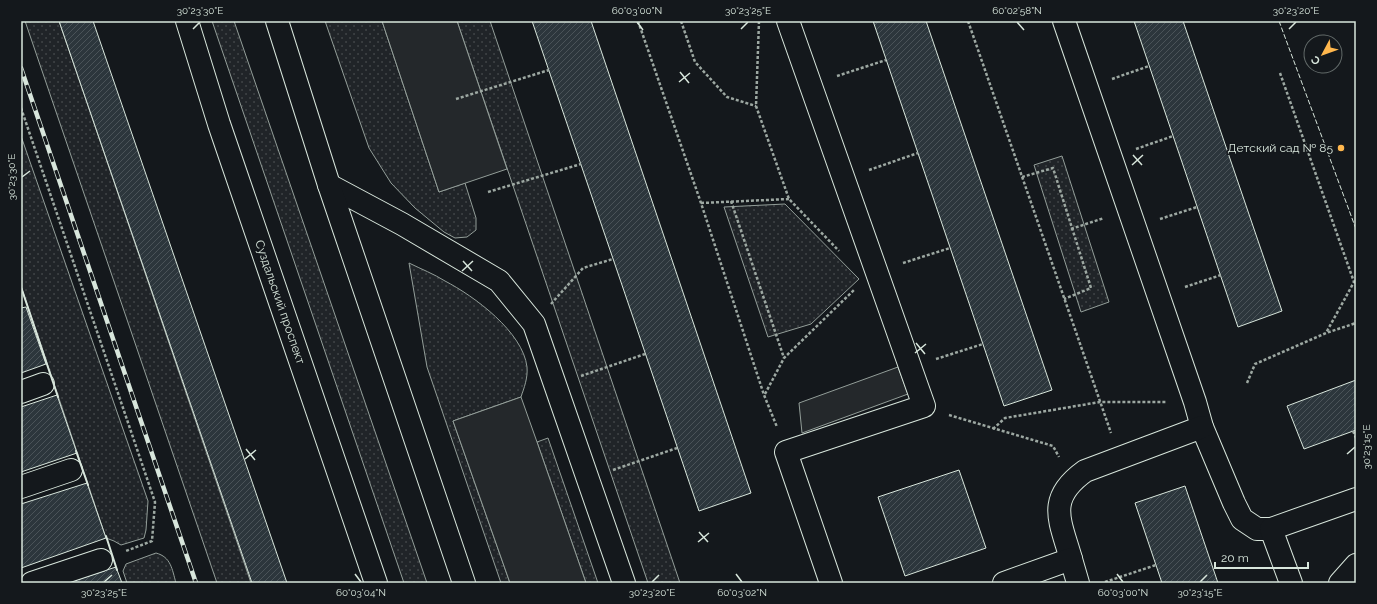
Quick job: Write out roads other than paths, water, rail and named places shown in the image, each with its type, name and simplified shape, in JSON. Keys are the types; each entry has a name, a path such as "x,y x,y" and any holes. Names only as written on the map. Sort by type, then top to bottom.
{"main road":[{"name":"Суздальский проспект","path":"187,21 220,124 376,583"},
{"path":"277,21 328,185 464,583"},
{"path":"788,21 924,406 786,452 831,583"},
{"path":"1064,21 1195,402 1202,427 1234,503 1242,518 1257,529 1271,529 1356,499"},
{"path":"328,185 402,224 499,281 534,324 624,583"},
{"path":"21,392 43,384"},
{"path":"1078,583 1060,519 1059,502 1065,490 1073,480 1085,471 1202,427"},
{"path":"21,487 70,470"},
{"path":"1271,529 1292,583"},
{"path":"1004,583 1071,559"},
{"path":"32,583 101,560"},
{"path":"1340,583 1356,565"}],"railway":[{"path":"21,68 196,583"}],"place":[{"name":"Детский сад № 85","path":"1341,148"}]}
